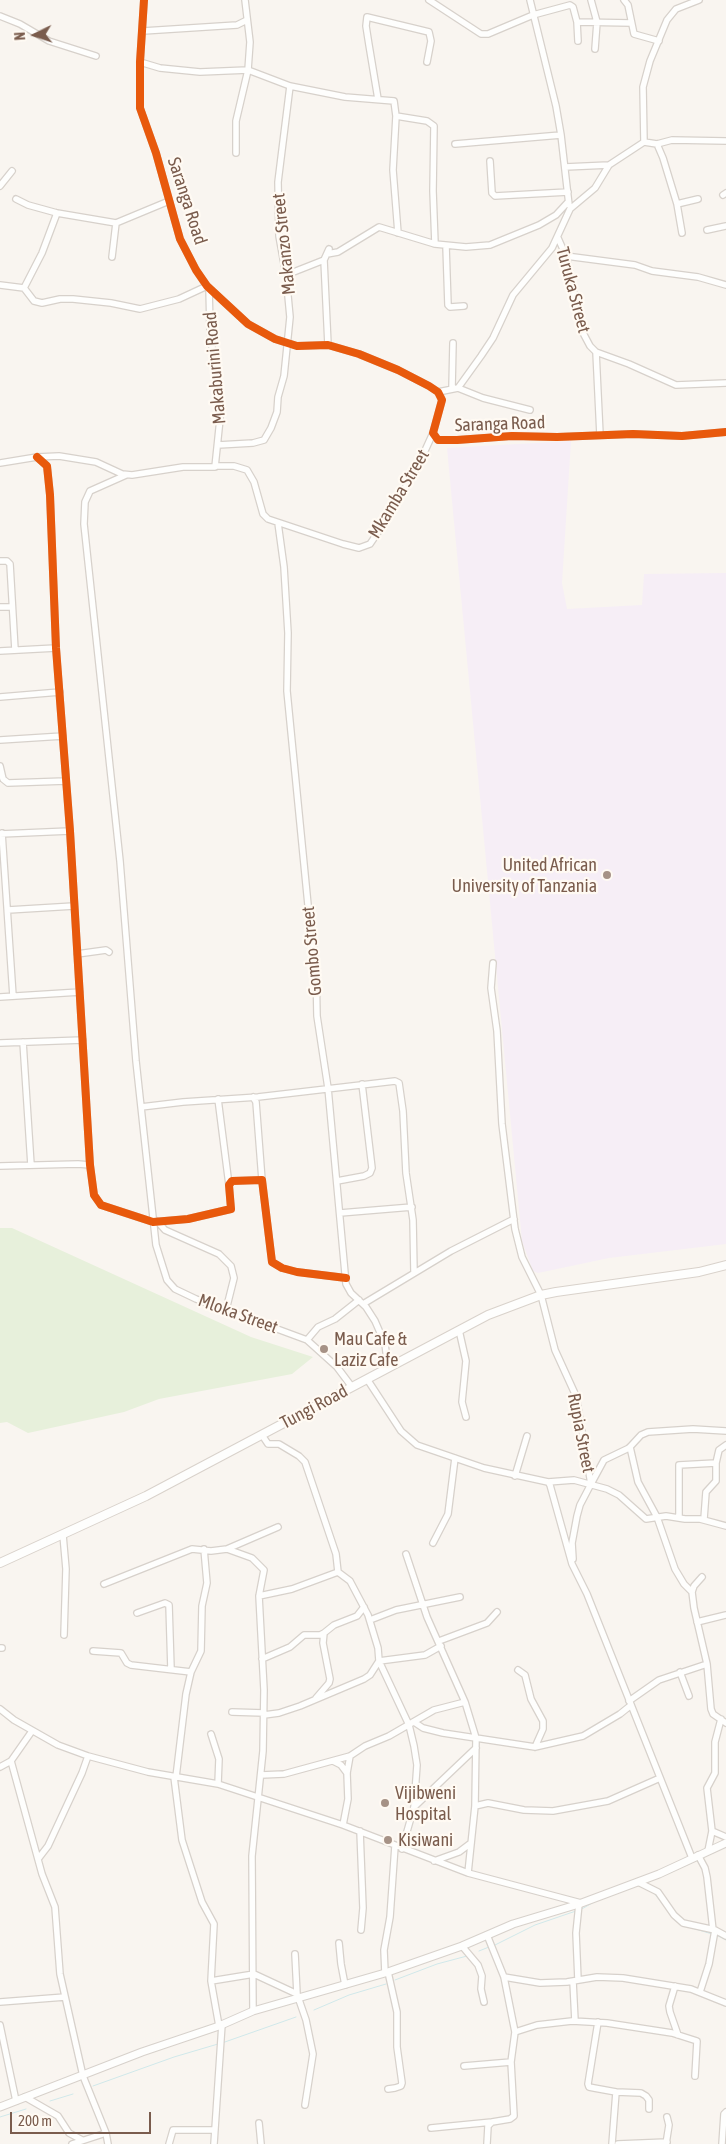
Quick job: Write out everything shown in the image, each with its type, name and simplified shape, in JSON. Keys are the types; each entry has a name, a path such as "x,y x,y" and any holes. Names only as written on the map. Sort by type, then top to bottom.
{"main road":[{"name":"Tungi Road","path":"0,1563 146,1496 488,1315 541,1295 699,1272 726,1265"}],"street":[{"name":"Saranga Road","path":"144,0 140,62 140,108 156,153 184,248 208,287 248,324 263,333 297,346 328,345 379,362 438,392 442,403 433,433 435,437 442,440 497,436 682,436 726,432"},
{"path":"236,153 236,121 250,53 245,0"},
{"path":"429,0 481,34 533,14 562,5 570,5 573,7 577,22 578,41"},
{"path":"530,0 553,92 561,135 570,209"},
{"path":"591,0 597,22 596,49"},
{"path":"624,0 628,5 634,34 659,42"},
{"path":"644,142 643,87 650,61 667,20 676,9 699,0"},
{"path":"0,16 25,27 49,41 96,56"},
{"path":"378,99 368,44 367,18 429,32 431,41 427,62"},
{"path":"143,31 237,24 247,20"},
{"path":"577,22 631,23"},
{"path":"140,62 160,68 200,72 248,70 290,86 345,97 394,101 396,116 393,170 398,233"},
{"name":"Makanzo Street","path":"287,342 290,317 286,275 279,236 278,182 290,86"},
{"path":"396,116 427,121 434,126 433,191 435,244"},
{"path":"455,144 561,135"},
{"path":"455,388 493,338 513,295 552,248 570,209 595,188 608,165 644,142 657,144 672,140 726,141"},
{"path":"657,144 677,204 682,233"},
{"path":"490,161 492,193 495,196 568,192"},
{"path":"565,167 608,165"},
{"path":"0,186 12,170"},
{"path":"16,199 28,205 56,213 116,223 169,201"},
{"path":"677,204 698,199"},
{"path":"286,275 327,254 338,252 379,227 435,244 478,246 504,240 556,215 568,202"},
{"path":"24,288 42,253 56,213"},
{"path":"112,257 116,223"},
{"path":"707,230 726,226"},
{"name":"Turuka Street","path":"558,238 566,256 582,331 590,346 596,352 676,385 726,383"},
{"path":"446,246 448,304 450,307 464,306"},
{"path":"327,254 328,345"},
{"path":"566,256 635,264 652,272 698,277 726,285"},
{"path":"0,286 24,288 37,302 73,299 112,303 140,309 179,299 208,287"},
{"name":"Makaburini Road","path":"208,287 210,329 220,407 216,466"},
{"path":"218,445 260,442 266,438 277,412 278,397 284,376 287,342"},
{"path":"453,343 455,388"},
{"path":"596,352 600,435"},
{"path":"438,392 455,388 483,398 530,410"},
{"name":"Mkamba Street","path":"216,466 234,466 247,470 254,482 263,514 278,523 355,548 367,546 384,522 418,466 433,433"},
{"path":"0,463 37,457 58,456 96,462 126,475 183,467 216,466"},
{"path":"47,466 58,456"},
{"path":"37,457 47,466 56,648 70,831 90,1165 96,1202 155,1221 188,1219 231,1209 218,1099"},
{"name":"Mloka Street","path":"126,475 90,491 85,502 84,524 120,861 141,1107 155,1221 156,1244 167,1280 175,1289 307,1340 337,1368 352,1387"},
{"name":"Gombo Street","path":"278,523 284,567 288,633 287,691 309,914 316,965 317,1016 328,1088 346,1278 351,1293 361,1302 375,1321 385,1344 388,1368"},
{"path":"0,561 7,561 10,564 15,650"},
{"path":"0,607 12,607"},
{"path":"0,650 56,648"},
{"path":"0,697 60,692"},
{"path":"0,740 63,736"},
{"path":"0,766 3,779 8,783 66,781"},
{"path":"13,996 1,834 70,831"},
{"path":"8,910 74,906"},
{"path":"77,954 106,950 109,952"},
{"name":"Rupia Street","path":"493,963 492,988 497,1031 502,1124 514,1229 522,1257 541,1295 555,1350 576,1396 591,1484 580,1505 572,1543 572,1564"},
{"path":"0,997 80,992"},
{"path":"0,1043 83,1040"},
{"path":"23,1042 30,1165"},
{"path":"141,1107 253,1097 362,1084 395,1081 399,1083 403,1111 406,1173 412,1208 415,1244 414,1272"},
{"path":"336,1181 364,1176 370,1173 372,1168 362,1084"},
{"path":"253,1097 256,1102 262,1180 272,1262 282,1268 316,1276 346,1278"},
{"path":"0,1166 90,1165"},
{"path":"229,1185 232,1181 262,1180"},
{"path":"340,1214 412,1208"},
{"path":"307,1340 318,1327 514,1218"},
{"path":"155,1221 165,1230 219,1254 231,1266 234,1278 226,1310"},
{"path":"459,1330 466,1361 462,1402 466,1417"},
{"path":"367,1379 401,1431 410,1440 424,1448 515,1476 548,1482 574,1480 591,1484 616,1493 643,1518 662,1528"},
{"path":"591,1484 604,1460 630,1447 641,1435 648,1432 693,1429 726,1431"},
{"path":"262,1435 268,1444 279,1444 300,1456 304,1462 336,1554 338,1572 350,1581 364,1607 378,1648 379,1661 411,1724 416,1765 414,1807 402,1849"},
{"path":"515,1476 527,1436"},
{"path":"704,1519 706,1492 716,1482 716,1463 720,1450 726,1445"},
{"path":"630,1447 638,1482 662,1528 675,1569 684,1584 692,1592"},
{"path":"433,1544 448,1514 455,1458"},
{"path":"679,1518 679,1465 716,1463"},
{"path":"548,1482 572,1564 587,1594 660,1778 695,1857 707,1877 714,1930 709,1964 700,1992"},
{"path":"648,1519 669,1516 704,1519 726,1526"},
{"path":"104,1584 192,1549 211,1551 226,1549 278,1527"},
{"path":"63,1535 66,1569 64,1635"},
{"path":"204,1549 207,1582 202,1606 201,1651 191,1672 184,1707 182,1736 175,1777 180,1832 202,1902 214,1924 211,1981 220,2025 214,2144"},
{"path":"226,1549 252,1558 263,1567 264,1576 259,1596 264,1714 261,1775 252,1856 254,2011"},
{"path":"406,1554 427,1617 465,1702 476,1738 475,1806 468,1873"},
{"path":"259,1596 292,1589 338,1572"},
{"path":"702,1577 694,1586 692,1592 707,1664 711,1709 713,1714 724,1721 715,1742 715,1774 707,1788 712,1831 708,1851"},
{"path":"370,1620 396,1610 460,1597"},
{"path":"137,1614 165,1603 169,1606 171,1669"},
{"path":"262,1659 290,1647 304,1634 324,1633 334,1625 357,1616 364,1607"},
{"path":"232,1712 279,1713 364,1679 370,1675 379,1661 425,1655 440,1644 487,1623 497,1612"},
{"path":"697,1622 726,1615"},
{"path":"314,1699 329,1683 330,1679 323,1643 324,1633"},
{"path":"93,1651 121,1653 127,1663 131,1665 191,1672"},
{"path":"411,1724 476,1738 535,1747 583,1736 620,1714 630,1703 659,1680 707,1664"},
{"path":"518,1670 525,1675 532,1699 543,1721 543,1729 535,1747"},
{"path":"680,1672 689,1696"},
{"path":"261,1775 284,1774 350,1756 365,1746 389,1736 434,1710 465,1702"},
{"path":"0,1709 58,1745 88,1756 175,1777 218,1784 360,1831 402,1849 468,1873 580,1904"},
{"path":"32,1730 4,1763 55,1907 60,1974 65,1997 83,2076 106,2133 108,2144"},
{"path":"210,1734 220,1759 218,1784"},
{"path":"414,1807 476,1748"},
{"path":"38,1859 48,1846 88,1756"},
{"path":"343,1825 348,1799 347,1773 350,1756"},
{"path":"333,1761 341,1765 347,1773"},
{"path":"475,1806 488,1803 524,1810 553,1811 608,1801 660,1778"},
{"path":"360,1831 363,1908 361,1930"},
{"path":"712,1831 726,1837"},
{"path":"434,1860 459,1852 471,1843"},
{"path":"0,2107 254,2011 298,1996 345,1985 386,1972 462,1946 536,1916 580,1904 638,1882 726,1843"},
{"path":"388,2089 401,2086 402,2078 397,2047 397,2012 386,1972 384,1950 390,1918 395,1846"},
{"path":"638,1882 658,1892 674,1915 683,1923 714,1930 726,1936"},
{"path":"575,2022 576,1933 580,1904"},
{"path":"431,2128 492,2122 510,2119 514,2116 511,2062 515,2032 504,1977 487,1935"},
{"path":"339,1943 340,1964 345,1985"},
{"path":"462,1946 478,1965 482,1976 481,1989 484,2002"},
{"path":"295,1954 298,1996 306,2020 313,2054 305,2105"},
{"path":"211,1981 254,1974 298,1996"},
{"path":"504,1977 530,1982 596,1977 675,1986 700,1992 726,2002"},
{"path":"675,1986 669,2006 672,2021 678,2035"},
{"path":"0,2002 65,1997"},
{"path":"515,2032 537,2025 598,2022 678,2035 697,2041 695,2076"},
{"path":"598,2022 589,2087 616,2092 641,2093 649,2100 649,2109"},
{"path":"0,2025 16,2101"},
{"path":"464,2066 511,2062"},
{"path":"612,2144 616,2092"},
{"path":"25,2097 58,2116 69,2133 82,2140"},
{"path":"722,2144 724,2114 726,2112"},
{"path":"618,2144 666,2143 669,2125 667,2117"},
{"path":"487,2144 488,2126 492,2122"},
{"path":"259,2123 261,2144"},
{"path":"169,2144 172,2130 215,2130"},
{"path":"72,2144 106,2133"}],"shaded area":[{"name":"United African University of Tanzania","path":"571,441 562,583 567,609 642,605 644,574 726,573 726,1244 609,1258 538,1273 533,1271 522,1241 447,448"}],"green space":[{"path":"0,1228 12,1228 251,1337 313,1357 292,1374 159,1399 124,1412 28,1433 7,1422 0,1423"}],"waterway":[{"path":"702,1858 726,1847"},
{"path":"667,1874 698,1860"},
{"path":"602,1899 631,1888"},
{"path":"654,1893 667,1910"},
{"path":"580,1910 594,1902"},
{"path":"495,1945 535,1925 576,1911"},
{"path":"689,1927 712,1934"},
{"path":"716,1935 726,1940"},
{"path":"479,1951 489,1947"},
{"path":"395,1980 437,1964 467,1956"},
{"path":"314,2010 349,1995 386,1984"},
{"path":"222,2043 296,2017"},
{"path":"93,2086 174,2057 218,2044"},
{"path":"50,2101 73,2094"},
{"path":"0,2117 26,2109"}],"cycle path":[{"path":"144,0 140,62 140,108 156,153 180,239 196,270 207,286 248,324 275,339 297,346 328,345 359,354 398,370 429,386 438,392 442,400 433,433 438,440 512,436 557,437 633,434 682,436 726,432"},
{"path":"37,457 47,466 50,495 56,648 70,831 90,1165 94,1195 101,1205 153,1222 188,1219 231,1209 229,1185 232,1181 262,1180 272,1262 282,1268 297,1272 346,1278"}],"place":[{"name":"United African University of Tanzania","path":"607,875"},
{"name":"Mau Cafe & Laziz Cafe","path":"324,1349"},
{"name":"Vijibweni Hospital","path":"385,1803"},
{"name":"Kisiwani","path":"388,1840"}]}
